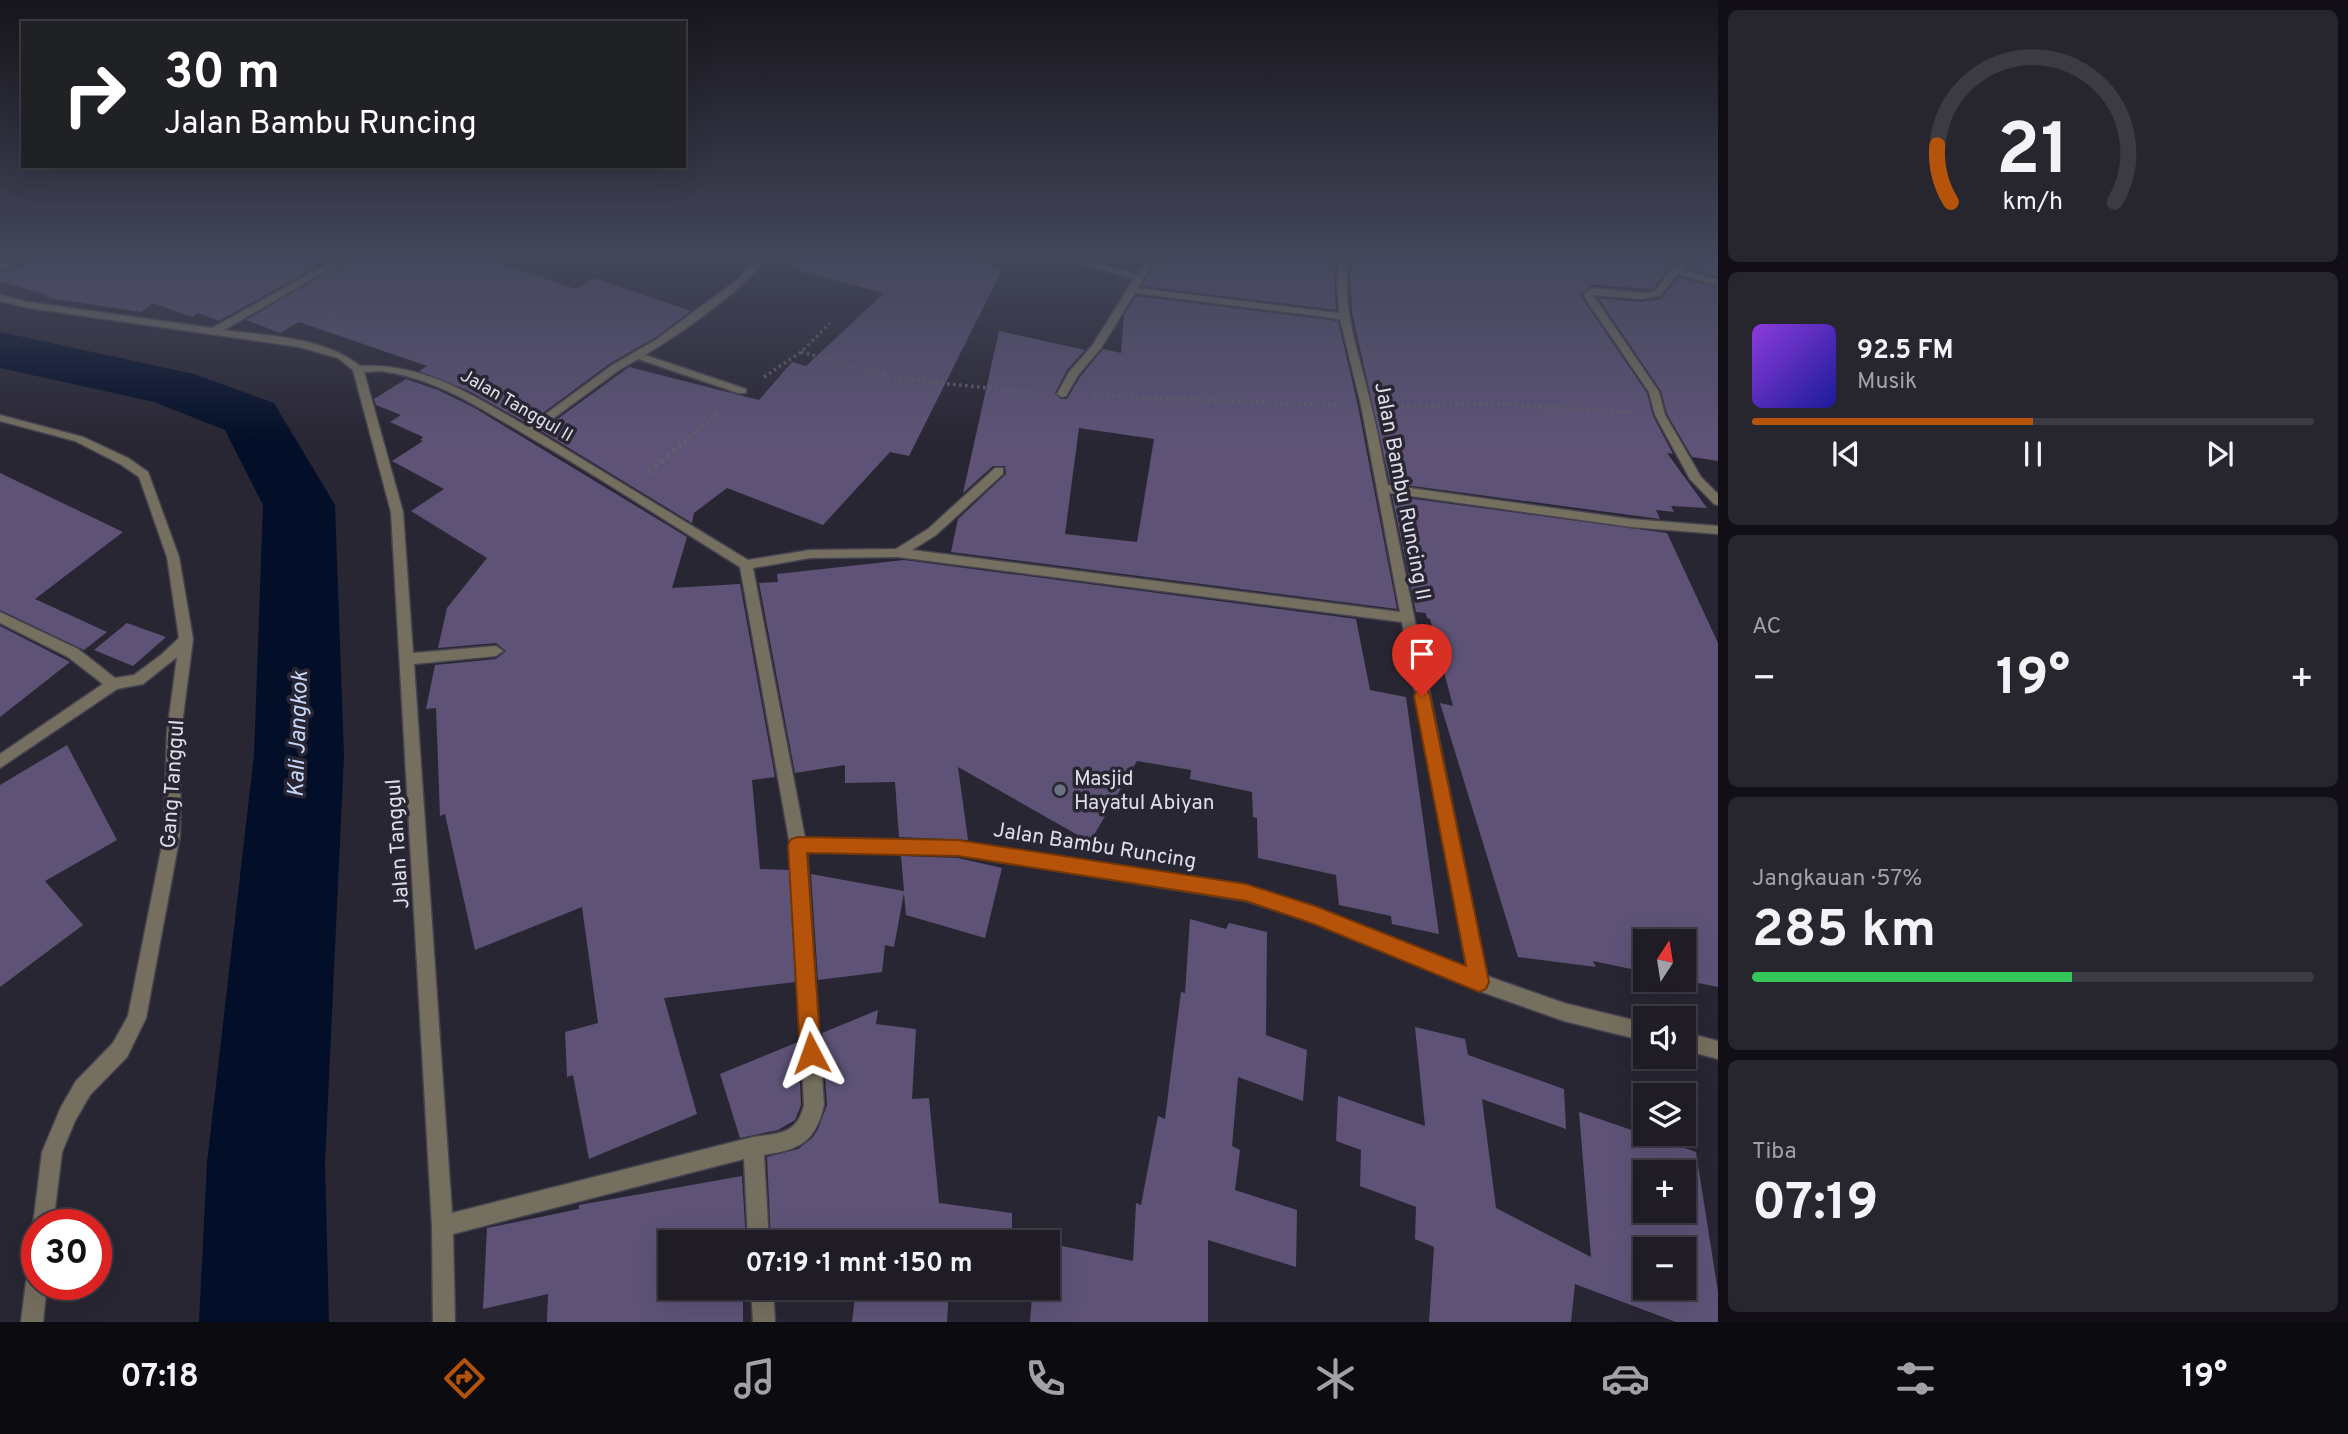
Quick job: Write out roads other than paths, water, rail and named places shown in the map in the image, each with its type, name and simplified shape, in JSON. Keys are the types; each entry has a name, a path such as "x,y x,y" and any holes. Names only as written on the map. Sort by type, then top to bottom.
{"street":[{"name":"Jalan Tanggul II","path":"119,318 310,347 342,356 358,369 404,371 447,385 746,565"},
{"path":"215,331 239,318"},
{"path":"528,432 615,368 639,356 692,318"},
{"path":"1062,394 1073,374 1096,348 1115,318"},
{"name":"Jalan Bambu Runcing II","path":"1344,318 1366,405 1479,982"},
{"path":"1603,318 1654,392 1660,415 1696,479 1718,501"},
{"path":"639,356 742,391"},
{"name":"Jalan Tanggul","path":"358,369 397,512 442,1226 444,1322"},
{"name":"Gang Tanggul","path":"0,418 79,439 124,461 144,475 173,557 186,639 174,732 172,835 137,1018 120,1049 83,1088 68,1114 52,1152 45,1209"},
{"path":"898,553 932,532 999,471"},
{"path":"1381,488 1631,523 1718,530"},
{"path":"442,1226 753,1147 796,1139 806,1130 812,1118 813,1091 798,845 746,565 810,554 898,553 1406,618"},
{"path":"1,618 73,653 113,684"},
{"path":"0,762 113,684 138,680 166,659 186,639"},
{"path":"406,659 496,651"},
{"name":"Jalan Bambu Runcing","path":"798,845 958,848 1246,893 1315,915 1479,982 1564,1012 1633,1028"},
{"path":"1696,1044 1718,1050"},
{"path":"753,1147 758,1230"},
{"path":"32,1322 35,1300"},
{"path":"763,1300 764,1322"}],"waterway":[{"name":"Kali Jangkok","path":"0,350 172,387 251,417 299,505 299,755 266,1163 264,1322"}],"place":[{"name":"Masjid Hayatul Abiyan","path":"1060,790"}]}
